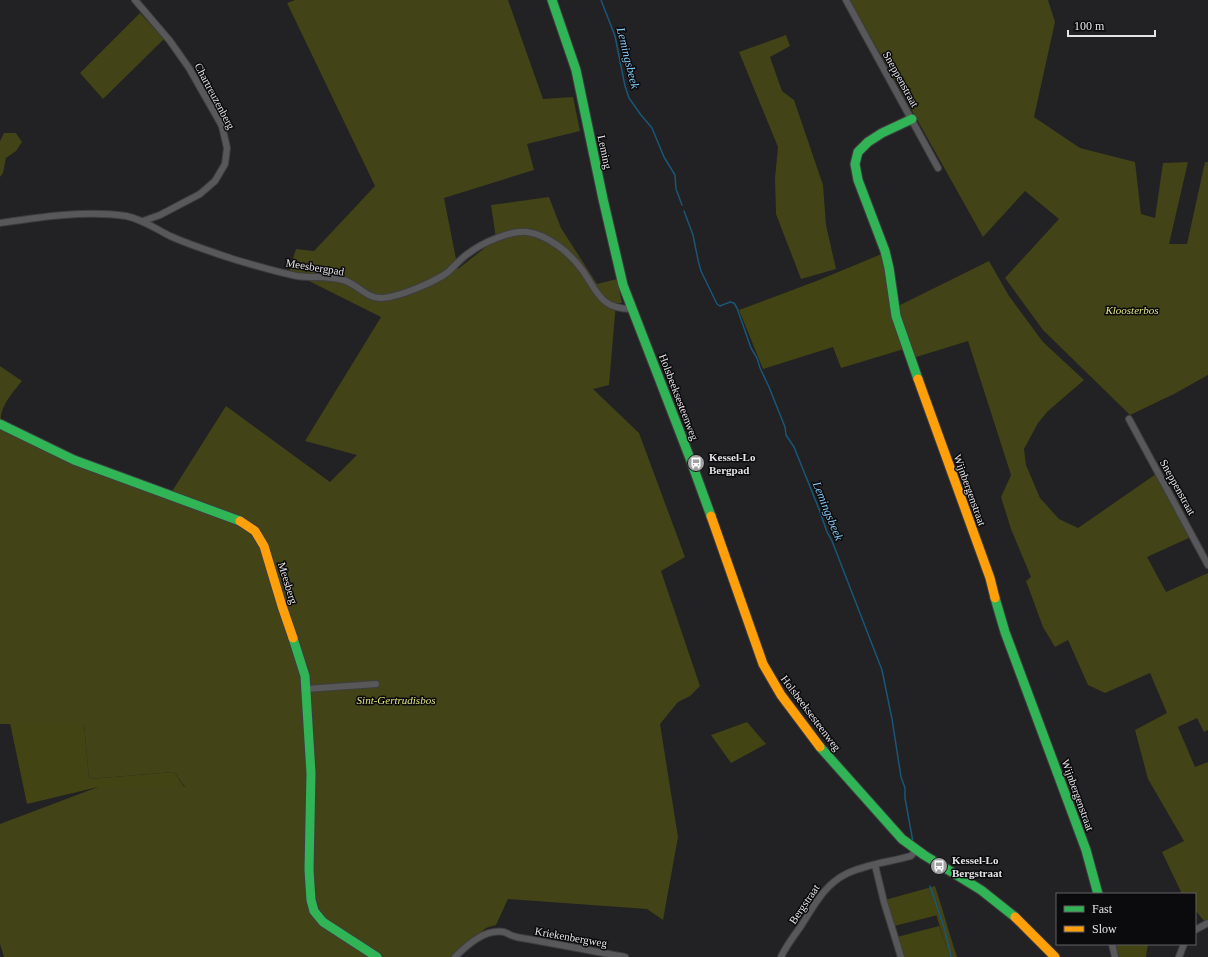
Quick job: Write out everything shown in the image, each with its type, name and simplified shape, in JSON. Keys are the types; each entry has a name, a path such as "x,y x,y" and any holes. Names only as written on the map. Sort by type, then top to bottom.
{"street":[{"name":"Chartreuzenberg","path":"135,0 170,41 189,68 222,126 227,148 225,164 214,181 200,194 160,215 143,221"},
{"name":"Leming","path":"552,0 576,70 623,285 632,309"},
{"name":"Sneppenstraat","path":"846,0 938,168"},
{"name":"Wijnbergenstraat","path":"912,120 872,139 863,146 855,157 855,174 885,247 889,263 893,307 896,316 990,578 1005,632 1086,850 1098,893"},
{"name":"Meesbergpad","path":"0,223 90,214 127,216 143,221 177,239 233,259 301,276 345,280 374,297 380,298 392,296 437,279 449,271 469,252 499,238 519,232 527,232 545,237 565,252 583,271 595,292 602,299 623,309 632,309"},
{"name":"Holsbeeksesteenweg","path":"632,309 691,461 763,664 777,690 822,750 902,839 916,850 964,879 993,899 1017,919 1055,957"},
{"name":"Sneppenstraat","path":"1129,419 1208,565"},
{"name":"Meesberg","path":"0,424 74,460 232,517 256,532 265,551 302,664 306,689 311,773 309,870 311,900 314,911 323,922 377,957"},
{"path":"306,689 376,684"},
{"name":"Bergstraat","path":"781,957 814,904 828,886 847,873 911,856 916,850"},
{"path":"875,865 884,902 901,957"},
{"path":"1196,929 1208,923"},
{"name":"Kriekenbergweg","path":"455,957 470,943 484,935 498,932 625,957"},
{"path":"1112,945 1115,957"},
{"path":"1180,957 1184,945"}],"shaded area":[{"path":"884,253 904,349 841,368 833,347 763,369 739,310 819,280"},
{"path":"747,722 766,744 731,763 711,735"},
{"path":"10,723 84,724 89,779 174,772 185,788 98,787 27,804"},
{"path":"928,888 938,915 894,926 885,900"},
{"path":"939,926 950,957 903,957 897,937"},
{"path":"1119,945 1148,945 1146,957 1119,957 1115,947"}],"green space":[{"name":"Sint-Gertrudisbos","path":"295,0 508,0 543,99 573,97 580,131 527,144 534,170 444,198 458,269 496,239 491,205 549,197 561,228 597,284 617,279 622,303 616,303 609,385 593,389 639,433 685,557 661,571 700,686 690,696 678,702 660,724 678,837 663,920 647,909 508,899 496,925 486,928 452,957 4,957 0,944 0,824 98,787 185,787 174,772 89,779 84,724 0,724 0,366 22,381 8,399 1,415 1,420 6,432 78,466 170,500 171,493 226,406 330,482 357,455 305,441 381,317 289,271 296,249 314,251 375,186 287,3"},
{"name":"Kloosterbos","path":"850,0 1048,0 1055,22 1034,117 1080,148 1135,162 1141,214 1155,218 1163,163 1188,162 1169,244 1187,244 1205,162 1208,162 1208,375 1174,394 1130,415 1043,330 1005,278 1059,219 1025,191 983,237"},
{"path":"140,13 164,39 103,99 80,73"},
{"path":"786,35 790,46 770,57 782,91 794,100 823,185 826,225 836,269 801,279 776,214 775,178 778,147 739,52"},
{"path":"4,133 16,133 22,142 16,151 6,158 3,173 0,177 0,141"},
{"path":"989,261 1009,296 1043,342 1084,380 1048,411 1038,423 1024,449 1026,465 1040,498 1059,519 1078,528 1156,474 1191,537 1147,557 1166,592 1208,573 1208,730 1204,732 1197,718 1178,727 1195,767 1208,762 1208,921 1205,922 1196,911 1196,893 1182,893 1162,852 1184,841 1148,779 1135,730 1167,713 1150,673 1105,693 1088,685 1068,640 1055,647 1043,627 1026,581 1031,577 1011,529 1001,497 1011,475 968,341 913,358 896,307"},
{"path":"935,886 957,957 950,957 941,931 928,888"}],"waterway":[{"name":"Lemingsbeek","path":"601,0 615,36 625,86 629,98 652,128 664,157 675,175 676,189 682,205"},
{"name":"Lemingsbeek","path":"684,211 693,235 701,271 717,304 720,306 730,302 734,303 737,308 751,348 757,358 769,387 785,427 786,435 794,447 882,670 892,719 901,777 905,788 905,798 913,842"},
{"name":"Lemingsbeek","path":"930,886 945,930 951,957"}],"traffic: fast":[{"path":"552,0 576,70 623,285 711,516"},
{"path":"912,119 882,133 868,142 858,152 855,164 858,180 885,251 896,316 918,379"},
{"path":"0,424 74,460 240,521"},
{"path":"995,598 1005,632 1086,850 1098,893"},
{"path":"293,638 305,676 311,773 309,870 311,900 314,911 323,922 377,957"},
{"path":"820,747 902,839 924,855 981,890 1015,917"}],"traffic: slow":[{"path":"918,379 990,578 995,598"},
{"path":"711,516 763,664 781,695 820,747"},
{"path":"240,521 255,531 264,546 293,638"},
{"path":"1015,917 1055,957"}],"place":[{"name":"Kessel-Lo Bergpad","path":"696,463"},
{"name":"Kessel-Lo Bergstraat","path":"939,866"}]}
